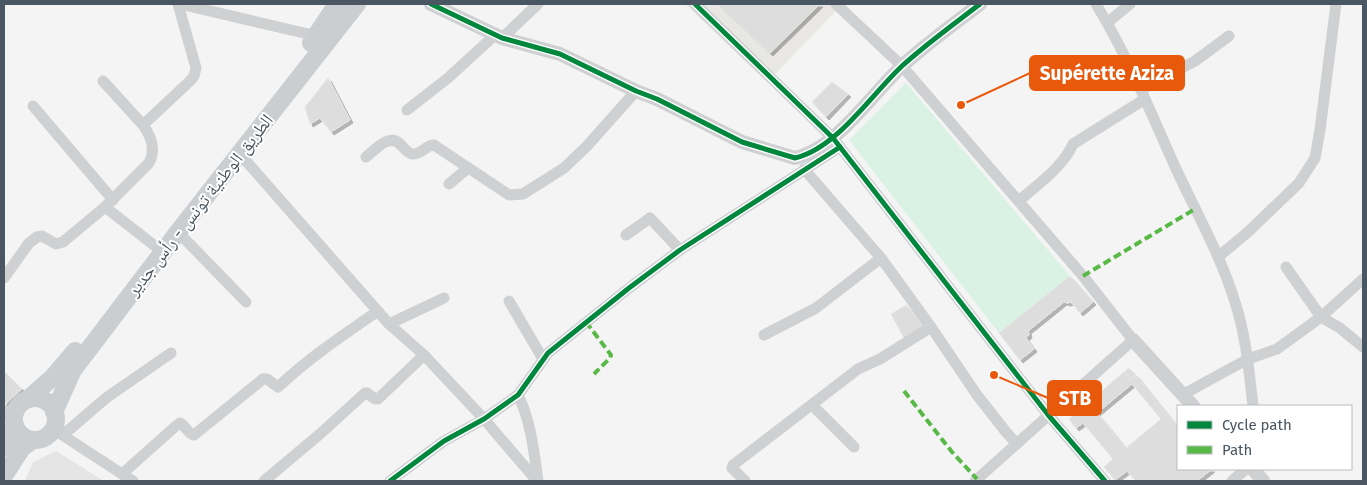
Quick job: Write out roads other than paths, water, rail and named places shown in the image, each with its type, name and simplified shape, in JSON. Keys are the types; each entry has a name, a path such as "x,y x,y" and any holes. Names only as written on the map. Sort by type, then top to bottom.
{"main road":[{"name":"الطريق الوطنية تونس - رأس جدير","path":"28,400 52,378 94,329 155,246 236,144 317,36 338,4"},
{"name":"الطريق الوطنية تونس - رأس جدير","path":"57,426 73,370 178,232 357,4"},
{"path":"4,446 11,418 18,406 28,400 41,399 52,407 57,426 44,437 33,440 22,448 4,476"},
{"path":"11,418 22,435 33,440"}],"street":[{"path":"143,125 194,76 195,61 179,4 317,36"},
{"path":"431,4 498,36 560,54 636,91 657,99 742,142 795,158 837,143"},
{"path":"407,110 538,4"},
{"path":"695,4 837,143 1049,416 1105,481"},
{"path":"836,4 902,66 1083,276 1132,340 1192,405"},
{"path":"390,481 444,441 484,419 518,394 543,359 680,250 804,169 837,143 902,66 980,4"},
{"path":"1096,4 1108,22 1143,94 1218,257 1235,301 1248,359 1253,405"},
{"path":"1108,22 1130,4"},
{"path":"1218,257 1248,232 1299,183 1315,158 1336,4"},
{"path":"1019,201 1061,163 1069,154 1073,144 1229,36"},
{"path":"4,278 33,239 42,236 53,243 60,244 109,203 152,158 151,139 143,125 103,81"},
{"path":"366,157 385,142 392,140 396,140 413,154 418,153 431,144 436,145 509,195 523,194 564,168 587,146 636,91"},
{"path":"33,106 109,203 155,246"},
{"path":"240,154 389,324 424,355 484,419 538,481"},
{"path":"449,184 468,168"},
{"path":"804,169 880,258 931,327 977,395 1017,444"},
{"path":"626,235 650,218 680,250"},
{"path":"178,232 246,302"},
{"path":"764,335 816,308 880,258"},
{"path":"1286,267 1321,317 1363,347"},
{"path":"1182,395 1248,359 1277,349 1321,317 1363,278"},
{"path":"389,324 444,298"},
{"path":"509,301 543,359"},
{"path":"122,474 180,423 194,435 264,379 278,387 298,368 378,311"},
{"path":"745,481 732,468 733,465 858,369 880,359 931,327"},
{"path":"975,481 1132,340"},
{"path":"132,481 57,426 106,398 170,353"},
{"path":"264,481 365,393 378,399 424,355"},
{"path":"518,394 526,412 534,446 538,481"},
{"path":"812,405 854,447"},
{"path":"1232,481 1256,472"}],"place":[{"name":"Supérette Aziza","path":"961,105"},
{"name":"STB","path":"994,375"}]}
